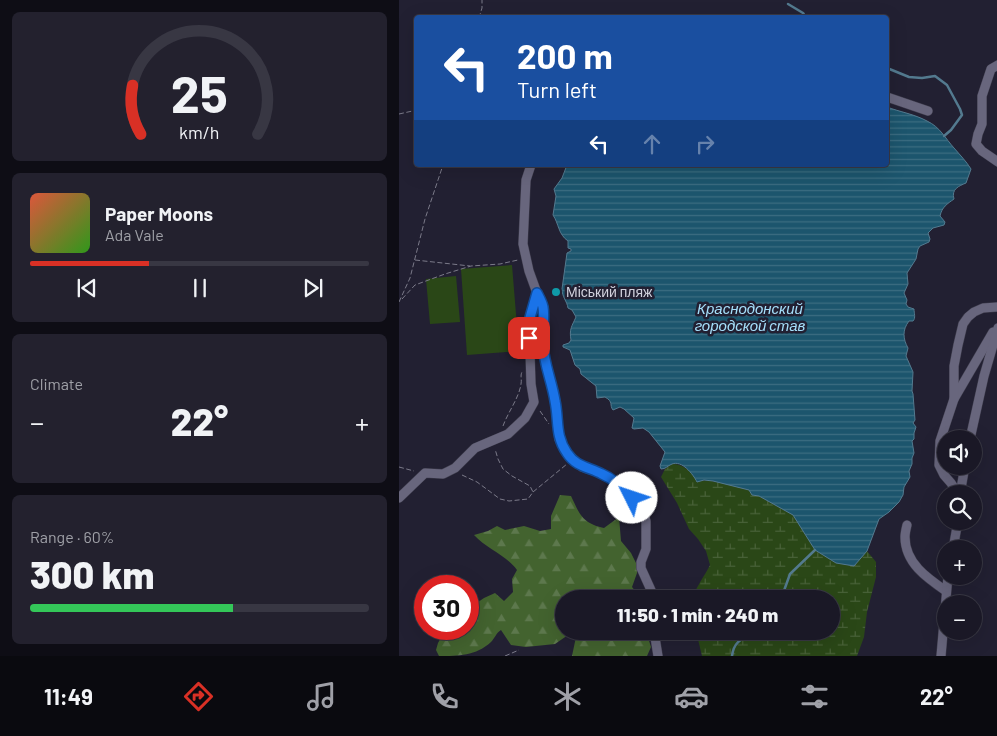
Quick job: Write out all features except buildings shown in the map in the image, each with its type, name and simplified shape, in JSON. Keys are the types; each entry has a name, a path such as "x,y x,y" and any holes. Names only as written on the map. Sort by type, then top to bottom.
{"street":[{"path":"997,65 991,69 982,96 982,124 976,144 982,152 997,162"},
{"path":"889,98 928,111"},
{"path":"530,167 525,189 523,244 537,293 543,305 543,348 556,402 559,439 568,454 582,467 603,474 623,488 642,508 646,521 646,549 641,562 641,568 651,590"},
{"path":"399,498 425,473 443,474 455,468 475,448 508,434 525,418 534,402 529,355 529,321 537,293"},
{"path":"954,399 954,366 963,324 974,312 983,308 997,307"},
{"path":"952,485 939,465 940,441 954,399 997,326"},
{"path":"972,430 997,326"},
{"path":"907,526 905,538 908,552 915,566 927,578 946,591"},
{"path":"941,656 947,585"},
{"path":"655,640 658,656"}],"path":[{"path":"480,15 482,0"},
{"path":"399,114 414,111"},
{"path":"399,302 409,278 425,219 442,167"},
{"path":"414,260 471,266 500,264 526,259"},
{"path":"399,302 415,285 471,266"},
{"path":"529,355 520,374 520,385 516,397 506,416 495,448 503,469 530,486 533,492"},
{"path":"520,385 525,391"},
{"path":"534,402 549,424"},
{"path":"458,473 477,482 500,499 509,501 523,500 528,499 533,492 573,459"},
{"path":"399,467 425,473"},
{"path":"505,656 519,650"}],"green space":[{"path":"512,265 519,351 467,355 461,269"},
{"path":"456,276 460,322 430,324 426,279"},
{"path":"672,464 680,465 700,481 717,482 749,490 752,495 759,496 793,515 815,550 836,563 854,566 867,551 876,562 876,577 867,612 864,637 857,656 702,656 698,640 840,640 840,590 696,590 710,565 706,551 689,529 677,503 661,477 665,469"},
{"path":"560,495 571,496 583,517 591,524 604,528 619,517 621,541 631,553 637,565 637,573 632,587 634,590 555,590 555,640 561,640 555,644 526,647 511,645 501,630 485,647 473,653 439,656 436,650 440,640 479,640 479,601 495,593 504,601 513,592 512,579 517,570 474,535 497,526 505,530 524,526 540,531 551,529 551,516"},
{"path":"575,640 649,640 651,647 647,656 572,656"}],"water":[{"name":"Краснодонский городской став","path":"889,108 917,117 935,126 965,161 971,169 966,183 956,188 953,196 954,199 942,210 940,216 945,222 944,225 933,228 928,233 929,242 920,246 916,259 907,273 908,284 904,293 907,300 906,304 914,309 915,315 913,321 909,321 907,324 904,334 908,348 906,356 913,372 912,391 915,420 913,423 916,427 912,441 914,453 909,471 910,477 899,502 879,519 867,551 854,566 836,563 815,550 793,515 759,496 752,495 749,490 713,481 704,480 697,482 690,472 676,463 661,469 660,466 665,452 649,432 643,428 632,428 634,418 624,409 620,407 613,410 608,399 605,397 597,398 596,386 581,374 580,369 575,365 570,350 563,347 563,345 571,340 572,325 576,317 572,310 568,308 562,292 567,253 571,249 568,248 568,241 560,232 553,215 556,196 554,189 562,178 566,167 889,167"}],"waterway":[{"path":"788,4 804,15"},
{"path":"889,69 909,77 935,76 947,85 962,115 944,136"},
{"path":"784,590 790,574 815,550"},
{"path":"732,656 735,646 741,640"}],"place":[{"name":"Міський пляж","path":"556,292"}],"route":[{"path":"529,338 529,321 537,293 543,305 543,348 556,402 559,439 568,454 582,467 603,474 623,488 632,498"}]}
